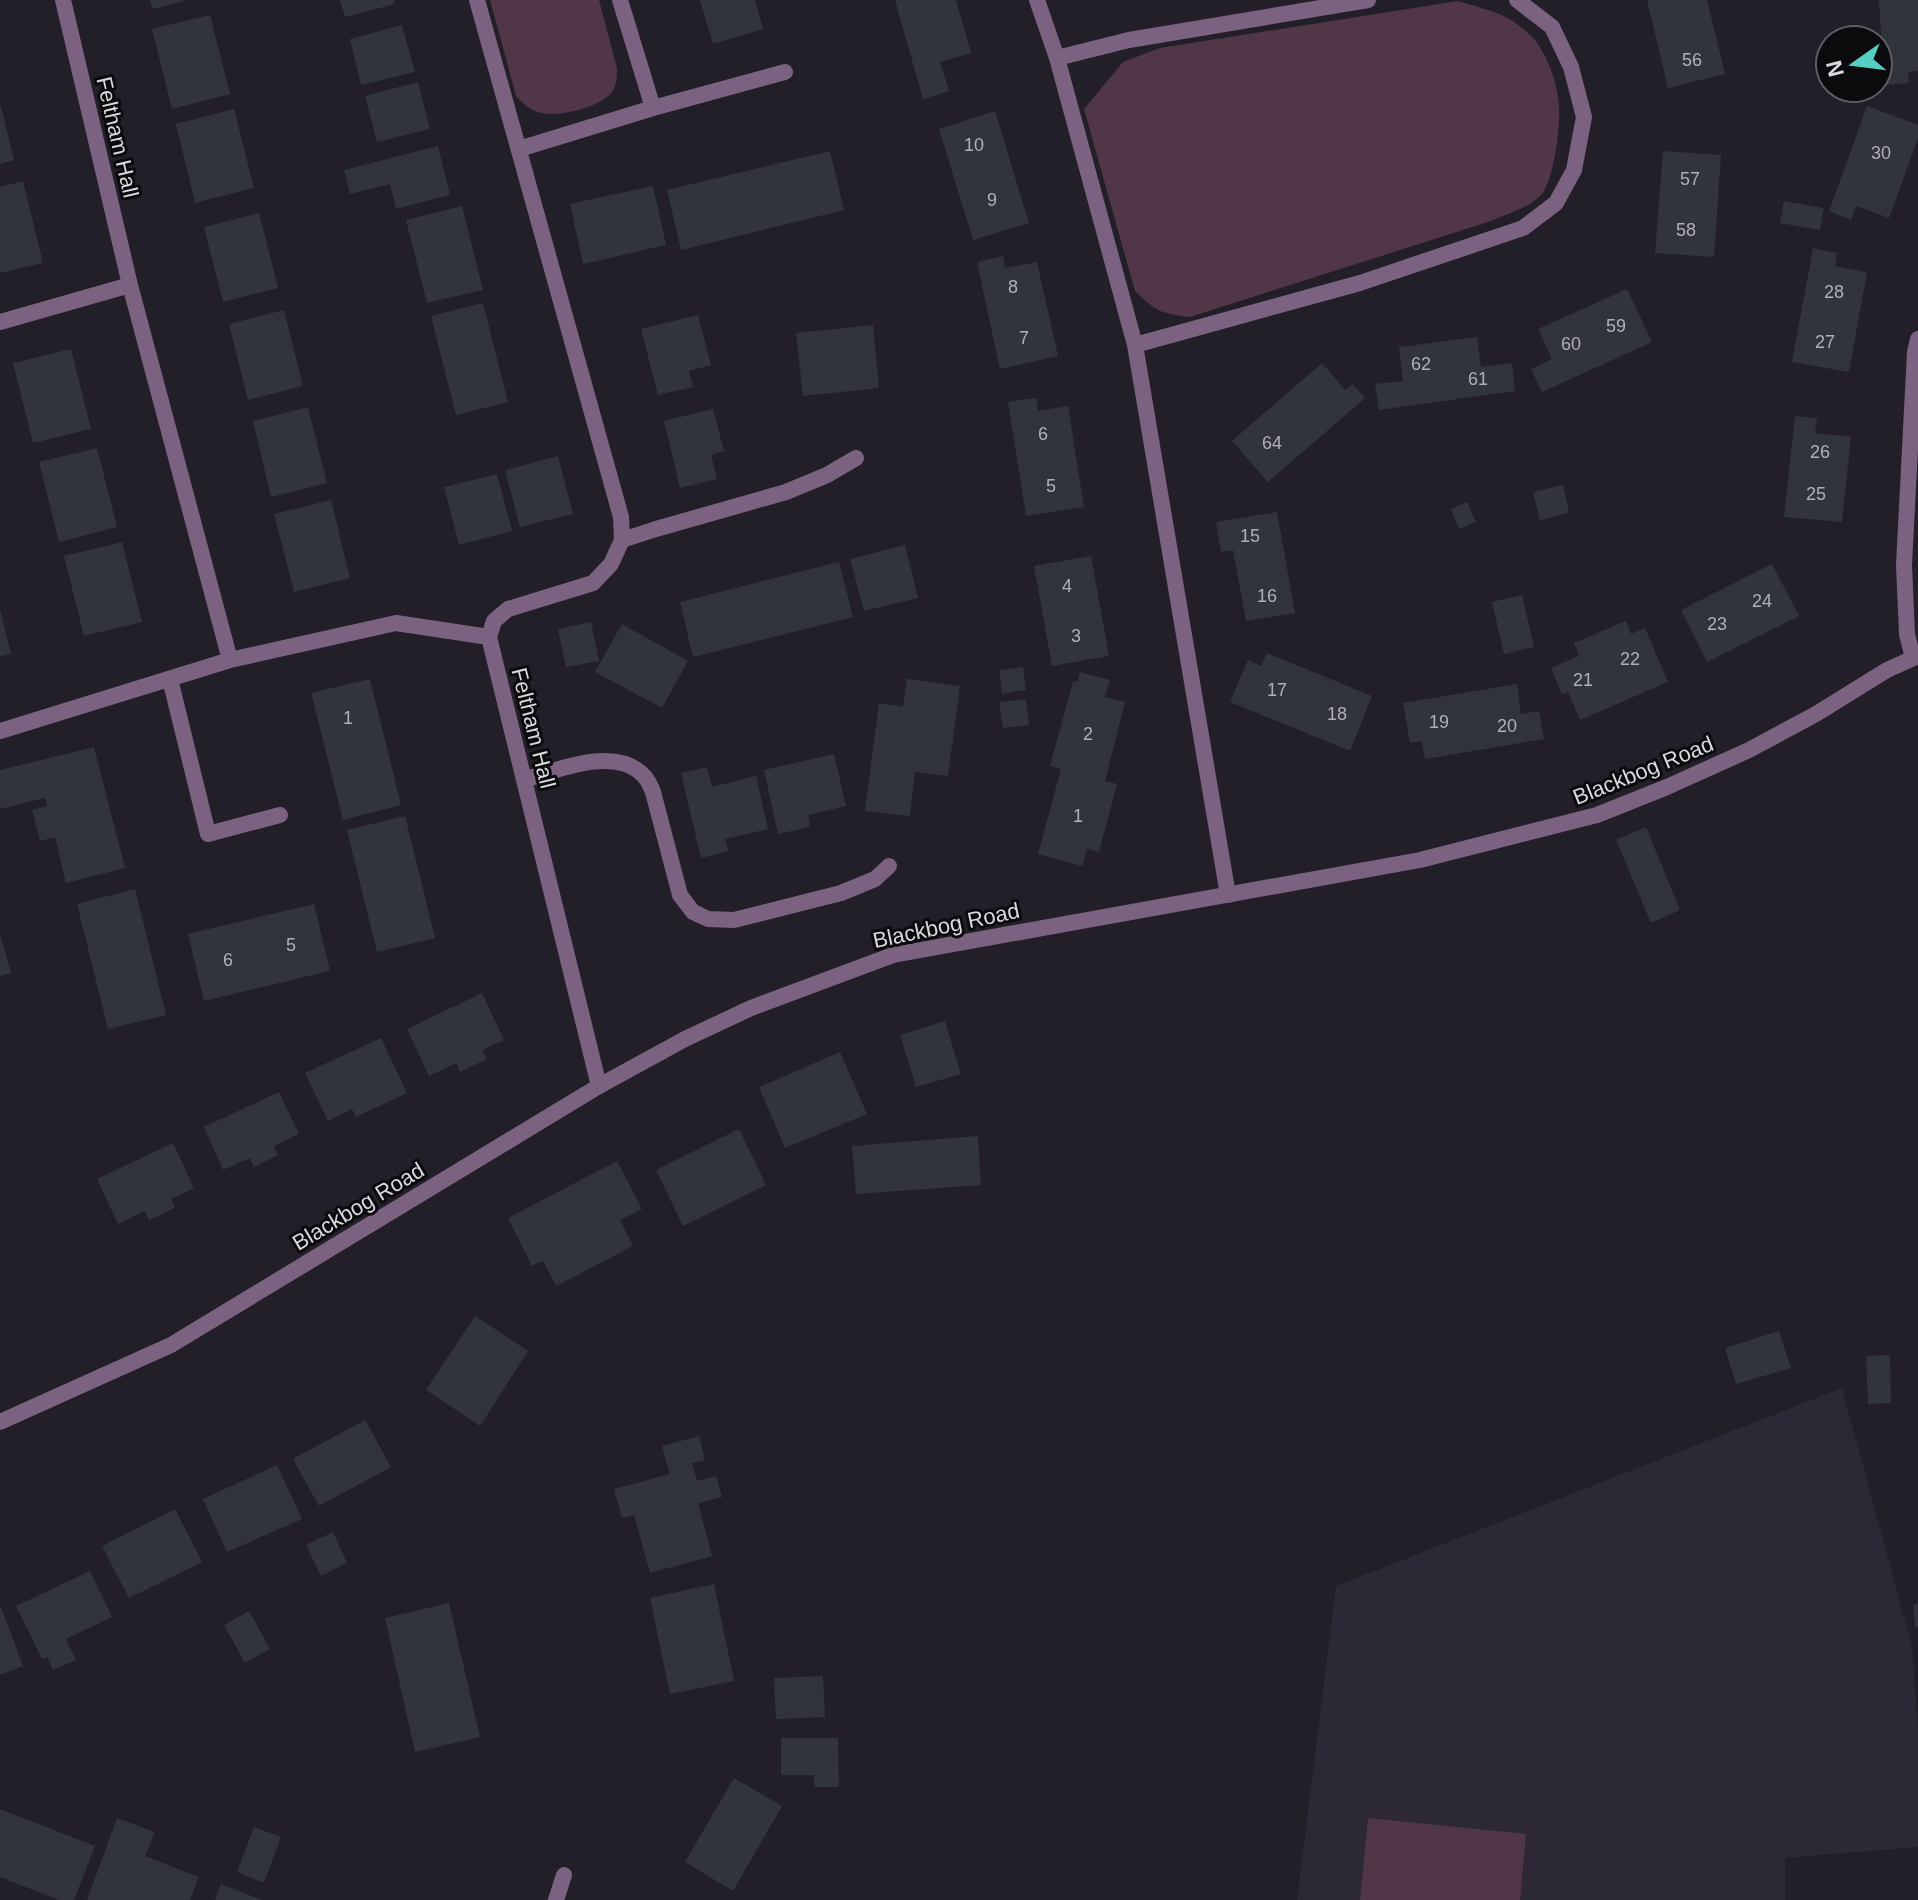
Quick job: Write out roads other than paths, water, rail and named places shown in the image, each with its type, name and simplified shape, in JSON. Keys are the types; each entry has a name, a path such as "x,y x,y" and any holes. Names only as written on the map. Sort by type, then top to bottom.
{"street":[{"name":"Feltham Hall","path":"63,0 130,285 230,660"},
{"path":"0,731 230,660 396,623 489,637 494,621 508,609 593,583 611,564 622,540 621,517 477,0"},
{"path":"620,0 653,108"},
{"path":"1037,0 1057,58 1135,345 1228,895"},
{"path":"1057,58 1129,40 1368,0"},
{"path":"1135,345 1375,278 1523,228 1556,203 1574,170 1584,117 1571,67 1552,27 1517,0"},
{"path":"519,149 785,72"},
{"path":"0,322 130,285"},
{"path":"1916,657 1907,634 1904,565 1918,339"},
{"path":"622,540 786,492 827,475 856,458"},
{"name":"Feltham Hall","path":"489,637 599,1086"},
{"name":"Blackbog Road","path":"0,1422 171,1345 599,1086 685,1039 751,1008 893,955 1420,860 1597,815 1749,750 1816,714 1887,670 1916,657"},
{"path":"170,679 208,834 280,815"},
{"path":"524,780 598,761 618,762 636,769 646,778 653,792 680,895 693,912 708,919 734,920 841,893 875,879 889,866"},
{"path":"556,1900 564,1875"}]}
